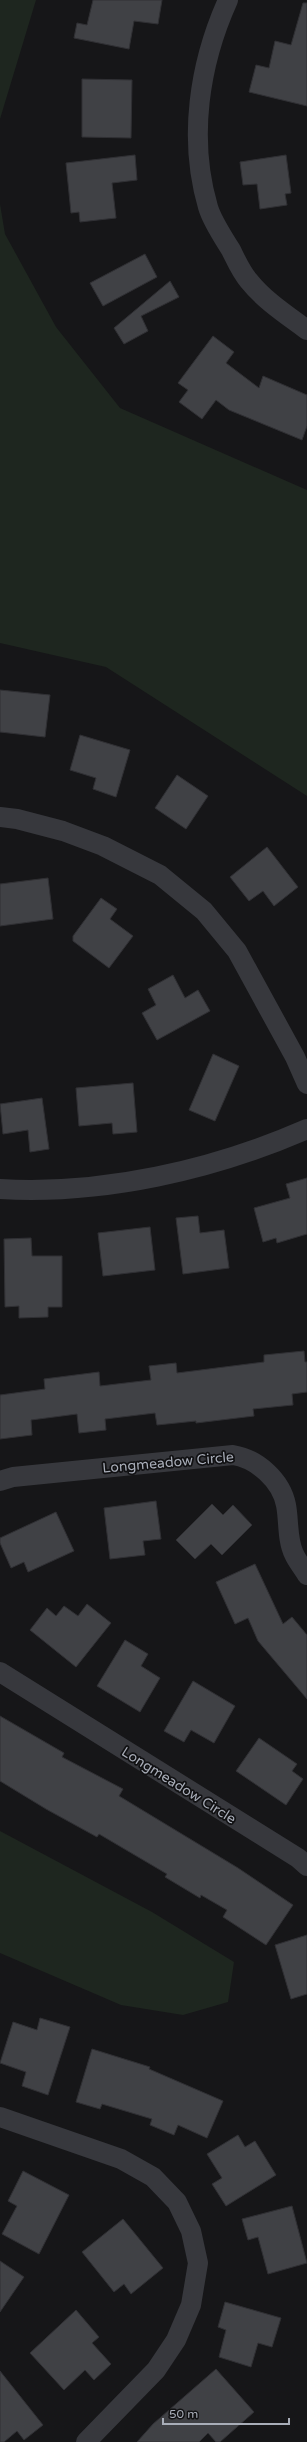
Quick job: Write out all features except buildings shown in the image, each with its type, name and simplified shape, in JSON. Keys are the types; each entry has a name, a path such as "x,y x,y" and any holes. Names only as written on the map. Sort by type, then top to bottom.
{"street":[{"path":"228,0 217,23 209,51 199,98 200,172 209,209 248,281 276,308 307,330"},
{"path":"0,818 17,819 63,831 103,846 160,875 204,911 238,951 295,1057 307,1084"},
{"path":"0,1189 30,1191 106,1185 173,1172 276,1143 307,1129"},
{"name":"Longmeadow Circle","path":"0,1481 13,1477 233,1455 246,1457 259,1466 275,1482 286,1503 293,1553 307,1575"},
{"name":"Longmeadow Circle","path":"0,1672 304,1857"},
{"path":"0,2117 121,2159 153,2177 177,2202 190,2231 198,2263 191,2305 176,2340 156,2370 86,2442"}],"shaded area":[{"path":"0,0 36,0 0,119"},
{"path":"0,204 5,234 56,327 120,408 307,490 307,796 106,667 0,643"},
{"path":"0,1831 152,1912 234,1962 228,2002 183,2015 121,2005 0,1953"}]}
